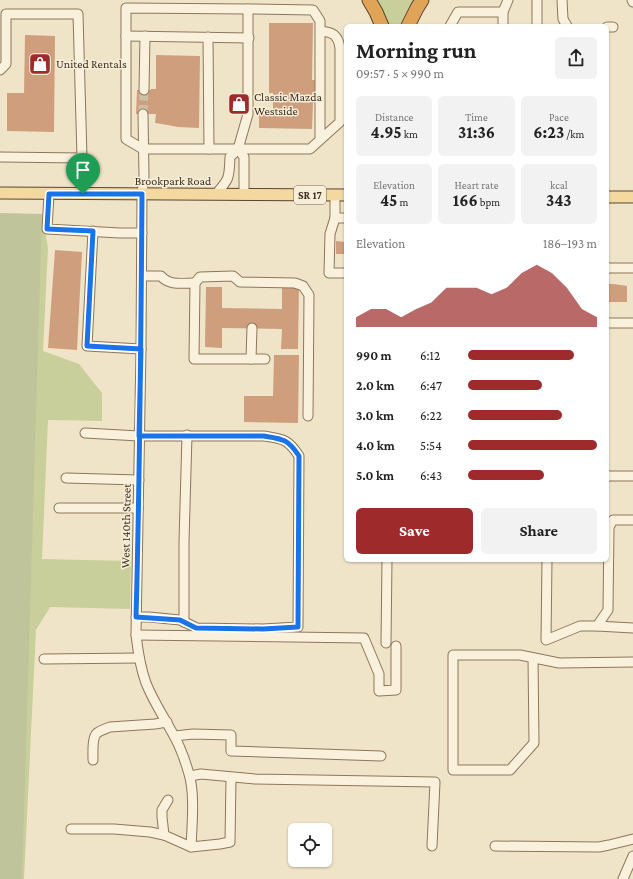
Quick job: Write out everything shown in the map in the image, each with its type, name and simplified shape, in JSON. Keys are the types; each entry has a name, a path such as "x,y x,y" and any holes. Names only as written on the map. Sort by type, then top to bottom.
{"highway":[{"path":"368,0 376,12 381,24"},
{"path":"409,24 416,8 422,0"}],"main road":[{"name":"Brookpark Road","path":"0,193 340,195"},
{"path":"609,197 633,198"}],"street":[{"path":"503,24 503,12 508,0"},
{"path":"537,0 537,24"},
{"path":"562,0 563,19 566,24"},
{"path":"320,30 328,31 334,34 339,40 340,122 320,140 310,149 143,149 126,139 126,36 124,4 312,10 320,21 320,30 320,140"},
{"path":"216,194 227,182 229,176 230,157 238,148 248,114 248,9"},
{"path":"451,24 458,12 503,12"},
{"path":"0,70 6,64 6,14 78,14 83,194"},
{"path":"126,36 249,38"},
{"path":"144,90 145,36"},
{"path":"208,37 209,149"},
{"name":"West 140th Street","path":"143,114 144,176 142,194 136,635 139,658 146,684 174,736 183,755 190,776 192,806 191,846"},
{"path":"238,148 244,158 244,195"},
{"path":"0,157 82,158"},
{"path":"49,194 47,229 142,233"},
{"path":"340,195 330,234 329,274 344,273"},
{"path":"335,218 344,218"},
{"path":"93,231 87,346 141,349"},
{"path":"609,268 633,268"},
{"path":"142,276 161,276 164,280 170,283 195,283"},
{"path":"265,360 194,359 195,283 200,277 233,276 240,282 295,283 303,286 309,295 308,416"},
{"path":"609,323 633,323"},
{"path":"251,360 252,328"},
{"path":"85,433 139,436 264,436 280,438 292,446 299,456 298,627 263,629 196,628 180,620 136,617"},
{"path":"184,622 184,542 187,435"},
{"path":"609,476 633,476"},
{"path":"66,478 139,480"},
{"path":"59,508 138,508"},
{"path":"609,527 613,520 633,520"},
{"path":"386,643 387,562"},
{"path":"547,562 546,640 580,626 633,628"},
{"path":"596,626 608,610 609,562"},
{"path":"136,635 364,638 379,674 379,691 396,690 396,646"},
{"path":"533,658 534,743 510,770 453,770 453,655 520,655 559,663 633,662"},
{"path":"44,659 139,658"},
{"path":"93,760 94,736 103,730 110,727 167,722"},
{"path":"174,736 193,734 231,735 231,751 381,756"},
{"path":"190,776 200,774 255,779 435,782 432,846"},
{"path":"71,829 114,829 150,832 164,835 191,846 230,842 231,778"},
{"path":"164,835 162,810 168,800"},
{"path":"495,846 599,846 633,839"},
{"path":"623,879 633,856"}],"green space":[{"path":"374,0 416,0 403,24 386,24"},
{"path":"0,213 42,214 22,879 0,879"},
{"path":"42,214 48,248 43,351 79,364 102,393 102,421 48,420 42,559 131,561 130,609 50,607 36,630 24,879 1,879 12,239"}],"building":[{"path":"269,23 313,23 312,80 325,80 325,103 313,103 312,129 259,128 259,109 273,109 273,93 269,93"},
{"name":"United Rentals","path":"25,35 55,36 54,132 7,131 7,93 24,93"},
{"path":"156,55 200,56 199,128 178,127 155,123 156,114 136,114 137,90 156,89"},
{"path":"336,241 344,242 344,254 336,254"},
{"path":"55,250 82,252 77,350 48,348"},
{"path":"609,284 627,286 627,302 609,302"},
{"path":"206,287 222,287 222,308 282,309 282,288 299,288 298,349 281,349 282,329 222,328 222,348 205,347"},
{"path":"274,355 299,355 298,423 244,422 244,396 273,396"}],"tunnel":[{"path":"143,114 144,90"}],"place":[{"name":"United Rentals","path":"40,64"},
{"name":"Classic Mazda Westside","path":"239,104"}],"route":[{"path":"83,194 49,194 47,229 93,231 87,346 141,349 140,392 139,436 264,436 280,438 292,446 299,456 298,627 263,629 196,628 180,620 136,617 137,584 139,436 141,349 142,194 83,194"}]}
